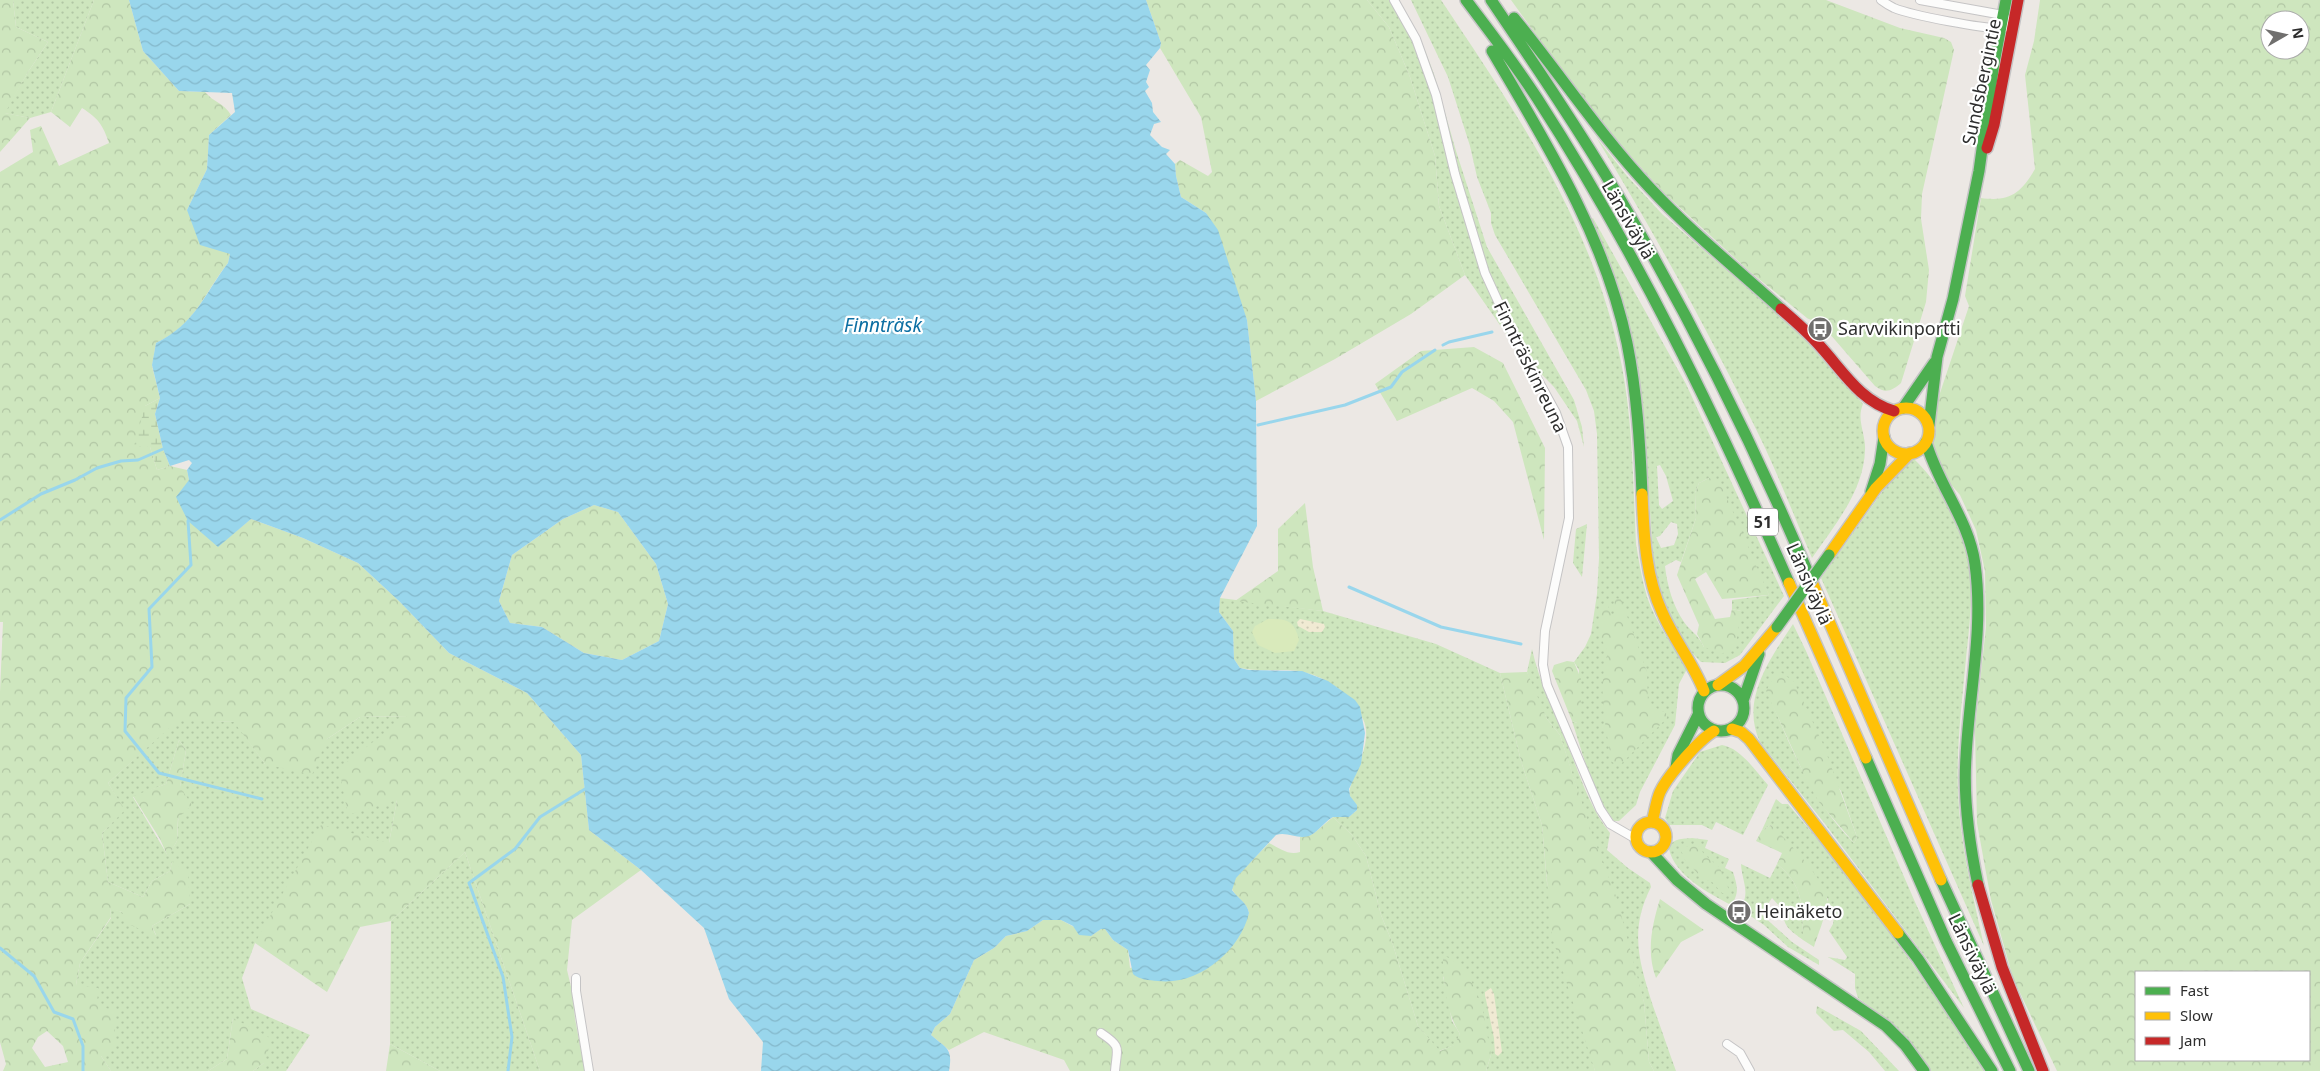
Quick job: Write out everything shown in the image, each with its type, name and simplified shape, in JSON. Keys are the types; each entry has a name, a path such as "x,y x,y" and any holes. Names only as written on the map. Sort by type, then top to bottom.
{"main road":[{"path":"1462,0 1571,191 1607,273 1627,342 1633,379 1645,549 1649,574 1666,623 1698,672 1704,691"},
{"name":"Länsiväylä","path":"1466,0 1546,114 1652,298 1712,412 1741,473 1946,942 2010,1071"},
{"name":"Länsiväylä","path":"1491,0 1552,89 1619,197 1729,401 1806,568 1970,949 2029,1071"},
{"path":"1498,0 1622,157 1686,225 1791,317 1866,397 1882,409 1911,408 1922,414 1928,425 1929,435 1926,442 1921,448 1910,453 1896,464 1869,498 1760,650 1736,675 1704,691 1698,702 1698,715 1678,755 1676,767"},
{"name":"Sundsbergintie","path":"1928,425 1937,357 1953,299 1979,171 2006,0"},
{"name":"Sundsbergintie","path":"1979,171 1994,125 2018,0"},
{"name":"Sundsbergintie","path":"1898,409 1918,388 1937,357"},
{"path":"1869,498 1880,464 1885,420 1898,409"},
{"path":"1884,437 1891,448 1902,453 1910,453"},
{"path":"1926,442 1933,469 1964,523 1975,563 1978,588 1966,786 1972,853 1989,928 2022,1022 2043,1071"},
{"path":"1732,729 1743,717 1743,701 1760,650"},
{"path":"1718,685 1734,688 1743,701"},
{"path":"1698,715 1704,725 1714,731 1720,732 1732,729 1741,732 1749,739 1787,786 1918,959 1992,1071"},
{"path":"1652,822 1660,792 1676,767 1684,761 1704,737 1714,731"},
{"path":"1652,852 1662,847 1666,835 1660,825 1652,822 1642,825 1638,829 1636,839 1641,848 1652,852 1676,880 1733,924 1886,1026 1905,1045 1924,1071"}],"street":[{"name":"Finnträskinreuna","path":"1394,0 1416,39 1436,95 1455,174 1485,274 1513,334 1556,413 1568,446 1569,518 1545,631 1543,665 1547,685 1600,810 1610,824 1636,839"},
{"path":"1881,0 1894,8 1921,15 2000,29 2013,26 2003,15 1920,0"},
{"path":"576,978 577,1001 588,1071"},
{"path":"1101,1033 1115,1042 1118,1048 1115,1071"},
{"path":"1727,1044 1740,1053 1750,1071"}],"green space":[{"path":"0,0 13,0 16,27 48,42 28,72 5,113 30,118 0,152"},
{"path":"13,0 94,0 51,112 30,118 4,113 48,42 16,27"},
{"path":"94,0 129,0 143,51 179,91 205,92 231,115 209,135 207,169 187,210 230,254 228,263 190,318 181,327 156,343 152,366 160,398 145,406 150,447 157,470 170,466 187,470 189,480 218,546 251,519 303,538 358,563 400,602 449,653 527,693 581,755 589,830 641,870 572,920 567,970 573,995 575,1019 585,1071 540,1071 465,852 391,921 360,927 327,992 255,943 321,825 389,843 397,800 348,815 339,768 407,716 360,717 327,739 312,775 265,764 234,722 178,720 108,783 125,810 102,833 108,882 143,897 152,881 170,871 172,861 188,874 190,904 152,926 156,936 128,924 122,912 110,909 111,917 80,963 76,985 98,988 97,1005 115,1011 115,1045 101,1056 111,1071 3,1071 6,1064 0,1042 0,692 3,622 0,622 0,172 33,152 30,130 41,126 59,166 109,143 105,131 99,122 82,108 70,127 51,112","holes":["47,1031 63,1046 68,1062 45,1067 32,1048 38,1037"]},
{"path":"1146,0 1367,0 1389,27 1410,77 1435,156 1439,206 1465,275 1411,314 1335,359 1256,401 1247,320 1206,213 1181,197 1176,176 1175,164 1180,160 1208,176 1212,172 1201,117 1160,48 1161,43"},
{"path":"1367,0 1399,0 1424,48 1434,74 1456,151 1487,247 1574,400 1582,427 1584,447 1577,421 1554,387 1516,348 1465,275 1439,206 1435,156 1410,77 1389,27"},
{"path":"1411,0 1441,0 1498,87 1551,175 1593,267 1610,316 1626,389 1632,455 1636,544 1642,578 1655,616 1687,669 1679,684 1675,725 1640,792 1636,805 1619,821 1614,821 1606,810 1594,786 1572,721 1577,723 1579,670 1574,662 1585,647 1591,634 1597,594 1599,558 1597,434 1594,411 1586,390 1495,235 1491,223 1491,213 1477,177 1470,146 1448,77"},
{"path":"1511,0 1826,0 1900,28 1944,38 1951,42 1954,50 1922,194 1921,219 1929,270 1926,302 1901,383 1888,391 1875,386 1822,325 1807,318 1749,271 1664,193 1618,142 1568,79"},
{"path":"2040,0 2320,0 2320,1071 2057,1071 2013,978 1991,900 1977,823 1975,729 1986,627 1985,571 1976,530 1960,495 1948,481 1933,446 1936,428 1935,408 1969,306 1965,296 1981,198 2000,199 2014,194 2025,184 2035,169 2025,75 2034,41"},
{"path":"1596,137 1627,176 1662,214 1797,331 1863,404 1860,416 1865,450 1859,480 1854,494 1838,521 1812,558 1767,453 1715,347 1657,241"},
{"path":"1593,218 1686,384 1784,596 1740,655 1725,663 1701,662 1693,654 1668,614 1655,582 1644,426 1591,219","holes":["1660,465 1666,476 1673,501 1662,509 1659,505 1657,466","1709,478 1769,595 1732,600 1732,609 1741,611 1704,647 1684,622 1677,609 1667,581 1665,566 1676,560 1681,562 1696,518 1695,493 1699,483","1671,522 1677,524 1678,534 1674,545 1661,548 1656,537 1660,536"]},
{"path":"1474,347 1503,363 1545,448 1544,540 1513,422 1494,401 1472,388 1397,421 1375,384 1421,351"},
{"path":"160,398 155,414 163,449 170,466 157,470 150,447 134,446 145,406"},
{"path":"1913,458 1935,483 1944,497 1960,529 1969,562 1971,608 1960,726 1958,793 1964,851 1984,946 1821,578 1902,464"},
{"path":"1709,478 1720,482 1769,595 1722,599 1706,572 1695,579 1715,619 1730,617 1732,609 1741,611 1736,644 1722,654 1704,647 1697,634 1699,625 1677,575 1696,518 1695,493 1699,483"},
{"path":"1305,503 1313,567 1323,611 1235,601 1278,571 1278,529"},
{"path":"594,505 618,512 656,564 668,604 659,641 622,660 584,653 542,627 510,623 499,601 512,555 563,519"},
{"path":"1587,524 1582,577 1573,563 1576,529"},
{"path":"1220,598 1323,611 1436,644 1500,673 1521,761 1542,825 1547,883 1595,1071 1486,1071 1491,1055 1443,976 1452,1021 1460,1034 1455,1045 1439,1051 1418,1026 1392,942 1381,915 1366,856 1352,835 1333,817 1349,817 1357,810 1357,805 1351,797 1350,790 1366,740 1366,729 1363,719 1348,698 1329,682 1318,677 1295,671 1240,668 1234,659 1233,631 1219,612"},
{"path":"1614,598 1621,599 1647,672 1648,704 1666,713 1667,718 1619,766 1612,762 1603,707 1603,680 1608,652 1601,638 1601,605 1607,603 1613,619 1616,619"},
{"path":"1268,619 1285,620 1295,628 1299,640 1294,651 1275,653 1258,645 1252,632 1255,626"},
{"path":"1793,624 1915,902 1964,1008 1825,824 1760,742 1753,711 1760,680 1775,651","holes":["1767,691 1841,791 1857,837 1854,843 1839,827 1814,791 1793,752"]},
{"path":"1532,649 1543,685 1585,789 1596,812 1610,833 1607,850 1650,883 1651,887 1640,918 1638,946 1653,1006 1676,1071 1654,1071 1649,1062 1644,1002 1560,735 1547,719 1532,688 1527,672"},
{"path":"1567,661 1574,662 1581,679 1581,720 1577,723 1572,721 1552,671 1554,665"},
{"path":"1778,670 1794,682 1823,744 1857,837 1854,843 1819,802 1808,783 1766,691"},
{"path":"1527,672 1547,719 1560,735 1592,834 1617,899 1644,1002 1649,1062 1654,1071 1595,1071 1552,937 1542,825 1521,761 1500,673"},
{"path":"408,716 397,800 389,843 255,943 242,978 251,1009 310,1035 286,1071 253,1071 264,1063 233,1018 227,1059 208,1071 111,1071 101,1056 97,1005 76,985 80,963 111,918 110,908 122,912 156,935 152,926 190,904 172,862 170,871 152,881 143,897 108,882 102,833 124,810 108,783 178,719 235,722 265,764 327,739 360,717","holes":["179,740 186,750 180,787 177,841 168,856 133,797 166,784"]},
{"path":"179,740 186,750 180,787 192,805 178,818 177,841 168,857 160,839 133,796 166,784"},
{"path":"1722,745 1729,747 1742,756 1768,785 1743,835 1716,822 1712,830 1702,825 1669,825 1665,818 1673,791 1700,752"},
{"path":"1776,799 1782,804 1788,804 1841,868 1916,968 1986,1071 1931,1071 1886,1019 1858,998 1855,988 1855,974 1828,957 1845,960 1847,957 1829,931 1834,917 1831,916 1821,921 1828,899 1771,825 1762,830"},
{"path":"1333,817 1352,835 1366,856 1381,915 1392,942 1418,1026 1440,1051 1454,1045 1460,1034 1448,1007 1443,957 1447,957 1466,969 1482,1006 1491,1055 1486,1071 1070,1071 1064,1060 984,1032 949,1050 931,1035 935,1027 950,1014 974,960 994,948 1006,936 1027,931 1043,920 1061,920 1091,936 1101,929 1105,929 1113,940 1128,950 1130,968 1237,940 1249,913 1246,906 1232,889 1235,878 1269,843 1288,852 1300,852 1300,837 1313,834"},
{"path":"1771,825 1804,860 1825,890 1827,898 1826,909 1814,947 1803,940 1802,908 1797,889 1786,872 1777,864 1782,853 1756,841 1762,830"},
{"path":"1692,838 1708,840 1705,848 1729,859 1725,868 1733,872 1737,889 1736,897 1731,905 1694,883 1672,859 1669,849 1670,845 1678,840"},
{"path":"1697,844 1704,854 1720,868 1731,895 1722,893 1712,882 1702,878 1685,860 1680,848"},
{"path":"465,852 540,1071 440,1071 390,1044 391,921"},
{"path":"1741,864 1770,878 1777,864 1786,872 1797,889 1800,898 1803,918 1803,940 1786,925 1784,911 1772,898 1761,914 1792,942 1819,960 1819,965 1788,947 1764,925 1740,909 1745,897"},
{"path":"1660,899 1704,930 1681,942 1656,978 1651,958 1651,939"},
{"path":"1817,1006 1861,1031 1899,1071 1885,1071 1869,1052 1843,1030 1834,1031 1816,1013"},
{"path":"233,1018 272,1039 264,1063 253,1071 208,1071 227,1059"},
{"path":"390,1044 440,1071 386,1071"}],"sand":[{"path":"1300,619 1324,624 1325,627 1322,632 1309,632 1298,626 1297,622"},
{"path":"1491,988 1494,994 1502,1052 1498,1056 1495,1054 1494,1038 1485,995 1485,992"}],"water":[{"name":"Finnträsk","path":"129,0 1146,0 1161,43 1160,48 1146,65 1150,70 1146,82 1149,87 1145,91 1152,103 1153,112 1161,122 1154,124 1150,135 1162,147 1170,150 1166,154 1175,164 1181,197 1206,213 1218,230 1247,320 1256,401 1257,526 1220,598 1219,612 1233,631 1234,659 1240,668 1249,670 1302,671 1328,681 1355,700 1360,707 1365,733 1361,764 1349,789 1350,796 1357,805 1357,810 1349,817 1333,817 1307,837 1285,834 1276,835 1236,878 1232,890 1244,903 1249,913 1237,940 1227,953 1202,972 1188,978 1173,981 1141,979 1133,974 1128,950 1113,940 1105,929 1101,929 1091,936 1079,935 1073,926 1061,920 1043,920 1027,931 1006,936 994,948 974,960 950,1014 935,1027 931,1035 948,1050 950,1058 949,1071 761,1071 763,1042 729,999 704,928 641,870 589,830 581,755 527,693 449,653 400,602 358,563 303,538 251,519 218,547 188,521 176,497 189,480 187,470 192,463 189,460 170,466 163,449 155,414 160,398 152,365 156,343 181,327 190,318 228,263 230,254 200,245 187,210 207,169 209,135 235,112 232,93 179,91 143,51","holes":["594,505 618,512 656,564 668,604 659,641 622,660 584,653 542,627 510,623 499,601 512,555 563,519"]}],"waterway":[{"path":"1443,345 1492,332"},
{"path":"1258,425 1345,405 1391,387 1402,372 1435,350"},
{"path":"0,520 41,494 75,480 97,468 121,461 138,460 163,449"},
{"path":"188,521 191,565 149,609 152,667 126,698 125,731 159,773 262,799"},
{"path":"1349,587 1441,627 1521,644"},
{"path":"508,1071 512,1037 503,977 469,883 515,849 540,817 585,789"},
{"path":"0,948 34,976 54,1012 73,1019 83,1046 83,1071"}],"traffic: fast":[{"path":"1466,0 1537,98 1608,215 1673,335 1733,458 1789,583"},
{"path":"1491,0 1604,172 1672,291 1746,435 1812,582"},
{"path":"1929,425 1937,357 1953,299 1979,171 1994,63 2006,0"},
{"path":"1514,18 1597,126 1650,188 1697,235 1781,309"},
{"path":"1492,51 1572,192 1589,228 1617,304 1627,343 1638,418 1642,494"},
{"path":"1903,408 1934,363"},
{"path":"1871,492 1880,464 1884,437"},
{"path":"1926,442 1931,458 1960,517 1972,548 1975,564 1978,613 1977,637 1965,789 1969,837 1978,885"},
{"path":"1777,627 1829,555"},
{"path":"1743,701 1759,654"},
{"path":"1726,685 1738,691 1743,699 1744,708 1743,717 1738,725 1730,730 1716,731 1704,725 1699,717 1698,703 1704,691 1712,686 1726,685"},
{"path":"1676,767 1678,755 1698,715"},
{"path":"1866,758 1946,941 2010,1071"},
{"path":"1651,852 1677,880 1706,904 1886,1026 1905,1045 1924,1071"},
{"path":"1941,880 2029,1071"},
{"path":"1898,933 1918,959 1992,1071"}],"traffic: slow":[{"path":"1906,408 1919,412 1925,418 1929,431 1925,444 1919,450 1906,454 1893,450 1887,444 1883,431 1887,418 1893,412 1906,408"},
{"path":"1829,555 1876,488 1910,453"},
{"path":"1642,494 1646,554 1656,598 1704,691"},
{"path":"1812,582 1941,880"},
{"path":"1789,583 1866,758"},
{"path":"1718,685 1744,666 1777,627"},
{"path":"1732,729 1741,732 1749,739 1898,933"},
{"path":"1652,822 1659,795 1664,785 1692,750 1714,731"},
{"path":"1651,822 1657,823 1665,831 1666,837 1665,843 1657,851 1651,852 1645,851 1637,843 1636,837 1637,831 1645,823 1651,822"}],"traffic: jam":[{"path":"1987,148 1994,125 2018,0"},
{"path":"1781,309 1811,336 1862,393 1871,400 1894,411"},
{"path":"1978,885 2002,967 2043,1071"}],"place":[{"name":"Sarvvikinportti","path":"1820,329"},
{"name":"Heinäketo","path":"1739,912"}]}
